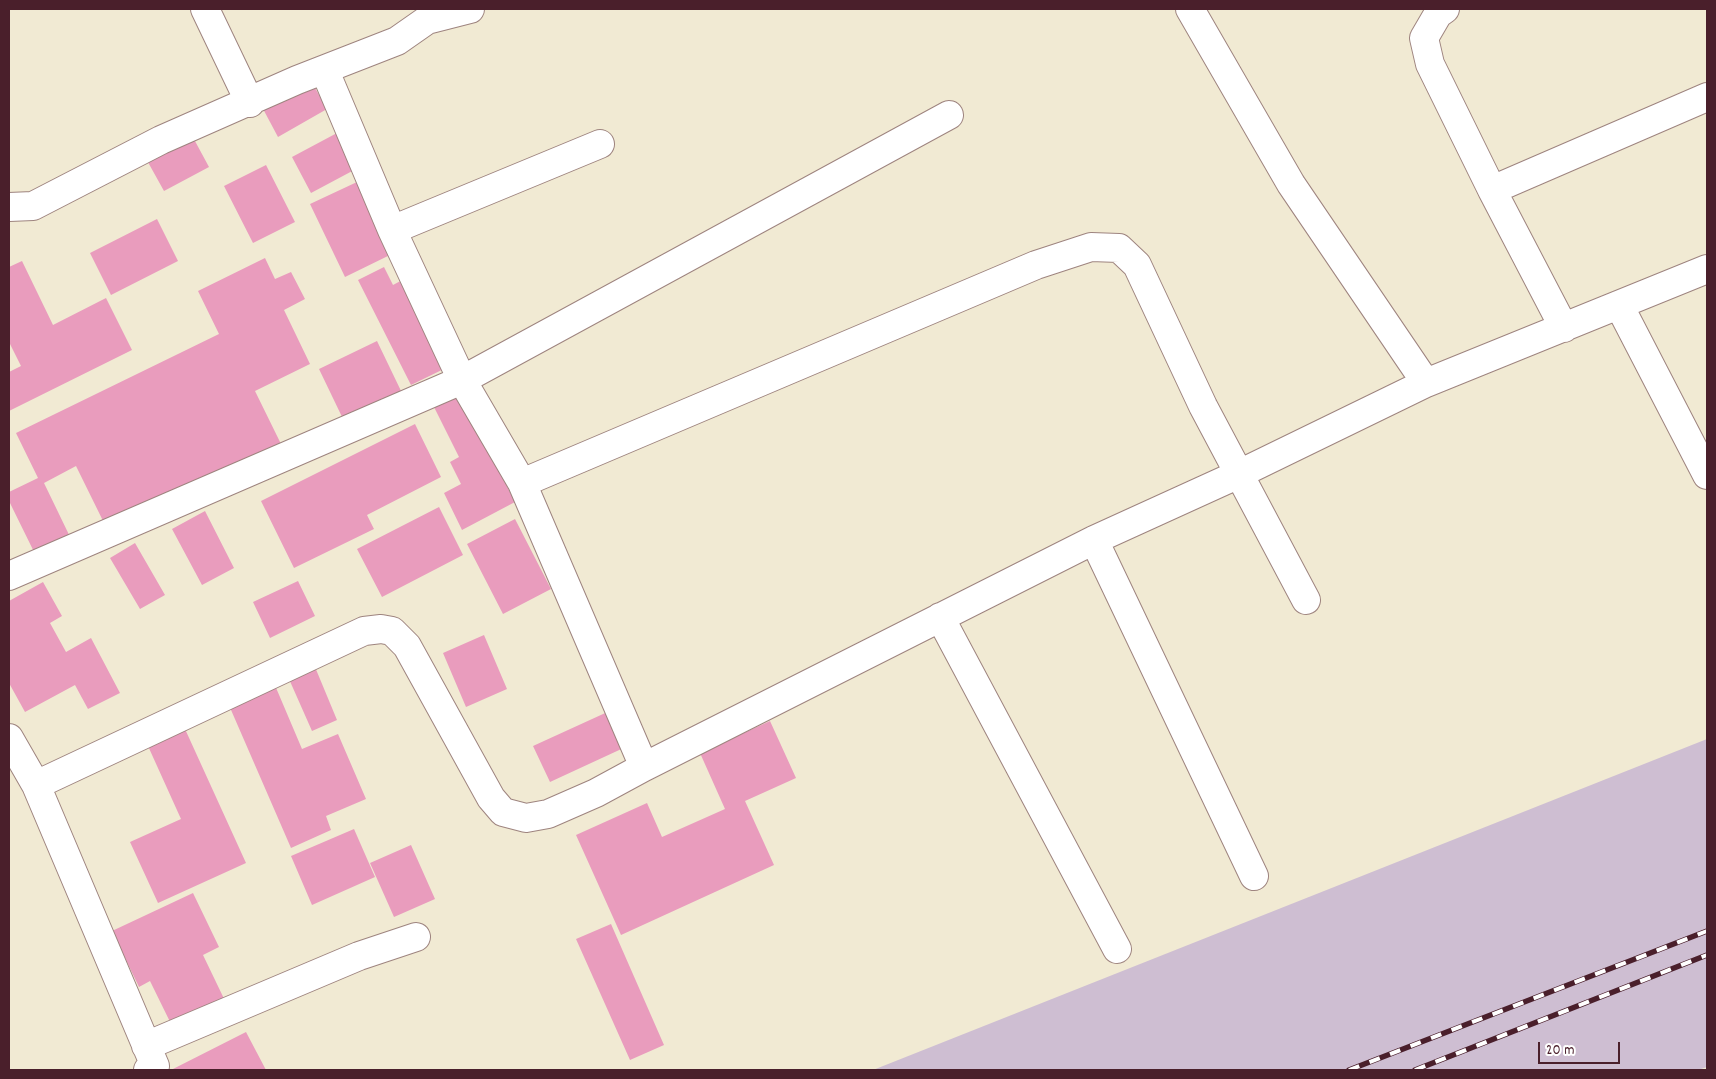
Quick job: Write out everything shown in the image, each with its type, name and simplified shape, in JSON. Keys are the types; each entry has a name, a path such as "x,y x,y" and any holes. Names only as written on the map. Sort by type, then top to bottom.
{"street":[{"path":"205,9 250,103"},
{"path":"9,207 33,206 161,140 250,103 297,80 325,71 397,41 426,20 470,9"},
{"path":"1190,9 1291,184 1426,383"},
{"path":"1445,9 1438,14 1424,38 1430,64 1492,190 1564,328"},
{"path":"325,71 392,230 462,380 522,484 644,767"},
{"path":"1492,190 1707,97"},
{"path":"9,576 462,380 949,114"},
{"path":"392,230 600,144"},
{"path":"522,484 1036,265 1091,247 1119,248 1137,265 1175,350 1306,600"},
{"path":"36,785 364,632 381,629 392,631 407,646 490,798 503,812 526,818 548,814 596,793 1094,540 1239,474 1426,383 1707,269"},
{"path":"1619,305 1707,475"},
{"path":"1094,540 1254,876"},
{"path":"940,617 1117,949"},
{"path":"9,738 36,785 147,1058 359,956 416,937"}],"shaded area":[{"path":"1707,739 1707,1067 1698,1070 873,1070"}],"building":[{"path":"310,79 327,109 278,137 262,107"},
{"path":"189,130 209,167 164,191 144,155"},
{"path":"337,133 356,169 311,193 292,157"},
{"path":"266,165 295,222 253,243 224,186"},
{"path":"357,182 392,254 345,277 310,204"},
{"path":"157,219 178,261 111,295 90,253"},
{"path":"265,258 275,279 291,272 305,299 284,310 310,364 255,391 281,444 107,529 76,466 44,483 73,543 38,560 9,501 9,492 38,478 16,433 219,334 198,291"},
{"path":"22,261 53,325 106,298 132,350 9,411 9,372 21,366 9,342 9,267"},
{"path":"384,267 393,285 408,277 452,365 411,385 358,280"},
{"path":"377,341 402,393 344,421 319,369"},
{"path":"459,392 515,502 462,530 444,493 461,484 450,462 459,457 433,405"},
{"path":"415,424 441,477 367,515 374,529 294,568 261,501"},
{"path":"439,507 463,555 382,597 357,549"},
{"path":"205,511 234,568 202,585 172,529"},
{"path":"515,519 551,589 503,614 467,544"},
{"path":"135,543 165,595 140,609 110,558"},
{"path":"298,581 315,616 270,638 253,602"},
{"path":"43,582 62,616 50,623 66,652 91,638 120,693 88,709 75,685 25,712 9,683 9,601"},
{"path":"484,635 507,689 466,707 443,653"},
{"path":"315,667 337,720 312,731 289,679"},
{"path":"274,683 302,749 338,734 366,799 326,816 331,830 291,848 228,703"},
{"path":"614,709 630,745 550,782 533,746"},
{"path":"770,721 796,778 745,801 774,865 621,935 576,835 647,803 662,837 725,809 700,753"},
{"path":"185,729 246,863 158,903 130,842 181,819 148,746"},
{"path":"354,829 375,877 312,905 291,856"},
{"path":"411,845 435,899 394,917 370,863"},
{"path":"193,893 219,947 203,955 228,1007 175,1032 150,981 139,987 112,931"},
{"path":"611,924 664,1045 630,1060 576,939"},
{"path":"246,1032 266,1070 171,1070"}],"railway":[{"path":"1349,1070 1707,931"},
{"path":"1415,1070 1707,955"}]}
